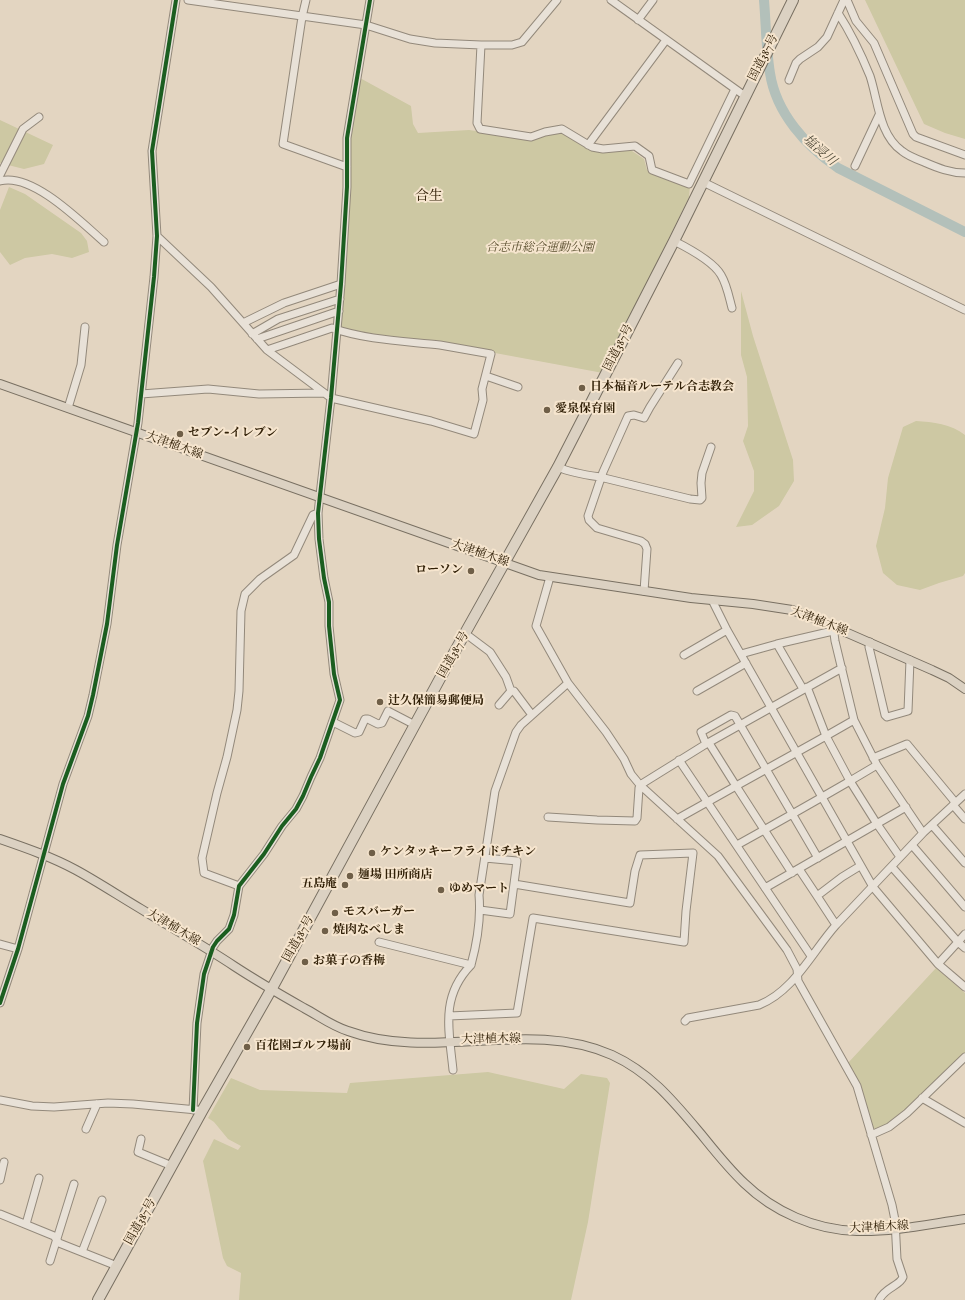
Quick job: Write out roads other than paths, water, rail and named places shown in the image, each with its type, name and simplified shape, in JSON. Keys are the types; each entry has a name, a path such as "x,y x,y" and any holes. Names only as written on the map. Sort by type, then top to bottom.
{"highway":[{"name":"国道387号","path":"98,1300 172,1166 198,1110 271,990 415,725 558,467 674,241 793,0"}],"main road":[{"name":"大津植木線","path":"0,384 539,575 792,610 910,660 949,678 965,688"},
{"name":"大津植木線","path":"0,839 45,855 80,872 212,952 271,990 332,1024 358,1034 396,1042 554,1040 588,1047 612,1056 641,1072 662,1088 743,1183 777,1208 805,1221 831,1228 862,1231 895,1229 965,1219"}],"street":[{"path":"0,1002 18,949 45,855 63,784 88,716 107,624 116,545 137,432 157,236 152,151 176,0"},
{"path":"188,0 366,25 410,39 435,43 481,45 512,45 522,42 557,0"},
{"path":"306,0 302,17 283,144 347,167"},
{"path":"0,1100 32,1106 54,1107 97,1104 133,1104 198,1110 196,1023 204,974 217,941 229,929 234,915 239,886 296,809 320,758 333,722 340,700 333,667 329,626 329,602 320,547 318,513 322,491 340,299 347,187 347,138 370,0"},
{"path":"611,0 745,96"},
{"path":"638,20 653,0"},
{"path":"789,80 796,63 818,47 827,37 844,0"},
{"path":"848,0 856,21 874,43 913,134 916,137 965,155"},
{"path":"838,13 851,32 861,55 870,78 879,115 893,143 900,151 910,156 951,173 965,173"},
{"path":"588,145 666,40"},
{"path":"481,45 478,124 480,129 531,137 545,132 562,129 592,147 603,149 635,146 649,156 652,170 689,184 735,89"},
{"path":"855,166 879,115"},
{"path":"0,175 23,129 39,117"},
{"path":"0,181 8,179 35,188 64,207 104,242"},
{"path":"703,182 965,310"},
{"path":"157,236 211,287 267,350 331,398 432,421 474,434 483,400 482,389 491,354 383,339 341,332 332,328 267,350"},
{"path":"674,241 694,252 716,268 722,276 732,308"},
{"path":"242,323 284,302 341,284"},
{"path":"255,337 278,319 340,299"},
{"path":"255,337 339,311"},
{"path":"68,408 81,365 85,327"},
{"path":"644,590 647,549 645,544 641,541 597,528 589,520 589,512 600,477 628,416 634,415 644,418 678,363"},
{"path":"486,378 517,388"},
{"path":"141,394 208,389 259,394 324,393"},
{"path":"558,467 673,496 700,500 702,498 702,473 711,447"},
{"path":"239,886 204,873 202,858 237,710 239,691 241,611 246,594 260,579 294,555 313,515 318,513"},
{"path":"550,577 536,626 568,683 606,732 624,759 631,774 640,785 718,856 787,950 797,969 798,982 857,1086 892,1205 897,1259 902,1280 886,1290 879,1300"},
{"path":"712,600 727,630 873,887 938,964 965,987"},
{"path":"741,654 833,628 854,720 875,762 923,833"},
{"path":"684,655 727,630"},
{"path":"466,634 490,652 506,677 510,691"},
{"path":"870,642 869,647 885,715 887,717 908,711 910,660"},
{"path":"777,644 805,688 826,736 850,781 900,857"},
{"path":"697,691 746,663"},
{"path":"548,817 635,821 637,818 640,785 708,743 842,668"},
{"path":"453,1070 450,1041 450,1000 462,975 471,965 474,953 480,910 479,895 495,791 516,732 521,724 568,683"},
{"path":"499,705 510,691"},
{"path":"510,691 514,691 532,715"},
{"path":"333,722 355,733 359,732 365,720 378,724 382,723 388,711 415,725"},
{"path":"792,873 701,732 731,715 735,716 765,770 818,858"},
{"path":"677,818 854,720"},
{"path":"737,845 850,781 875,762 907,744 965,819"},
{"path":"679,760 811,956"},
{"path":"685,1021 688,1018 759,1005 767,1002 798,975 823,938 923,833 965,794"},
{"path":"765,888 906,807"},
{"path":"932,825 965,864"},
{"path":"912,845 965,907"},
{"path":"449,1016 517,1013 533,918 684,942 693,854 640,855 635,871 630,903 514,884"},
{"path":"480,910 510,914 517,861 485,858"},
{"path":"817,896 842,877 860,866"},
{"path":"892,867 965,948"},
{"path":"799,869 836,925"},
{"path":"938,964 965,934"},
{"path":"379,942 471,965"},
{"path":"0,944 18,949"},
{"path":"871,1135 889,1127 907,1113 965,1057"},
{"path":"922,1098 965,1123"},
{"path":"86,1130 97,1104"},
{"path":"141,1139 138,1152 172,1166"},
{"path":"0,1180 4,1162"},
{"path":"26,1224 39,1178"},
{"path":"50,1261 74,1184"},
{"path":"82,1252 102,1200"},
{"path":"0,1214 54,1236 60,1242 116,1266"}],"waterway":[{"name":"塩浸川","path":"764,0 768,55 773,88 786,115 804,139 815,150 838,168 965,232"}],"place":[{"name":"日本福音ルーテル合志教会","path":"582,388"},
{"name":"愛泉保育園","path":"547,410"},
{"name":"セブン-イレブン","path":"180,434"},
{"name":"ローソン","path":"471,571"},
{"name":"辻久保簡易郵便局","path":"380,702"},
{"name":"ケンタッキーフライドチキン","path":"372,853"},
{"name":"麺場 田所商店","path":"350,876"},
{"name":"五島庵","path":"345,885"},
{"name":"ゆめマート","path":"441,890"},
{"name":"モスバーガー","path":"335,913"},
{"name":"焼肉なべしま","path":"325,931"},
{"name":"お菓子の香梅","path":"305,962"},
{"name":"百花園ゴルフ場前","path":"247,1047"}],"district":[{"name":"合生","path":"429,197"}],"park label":[{"name":"合志市総合運動公園","path":"540,249"}]}
